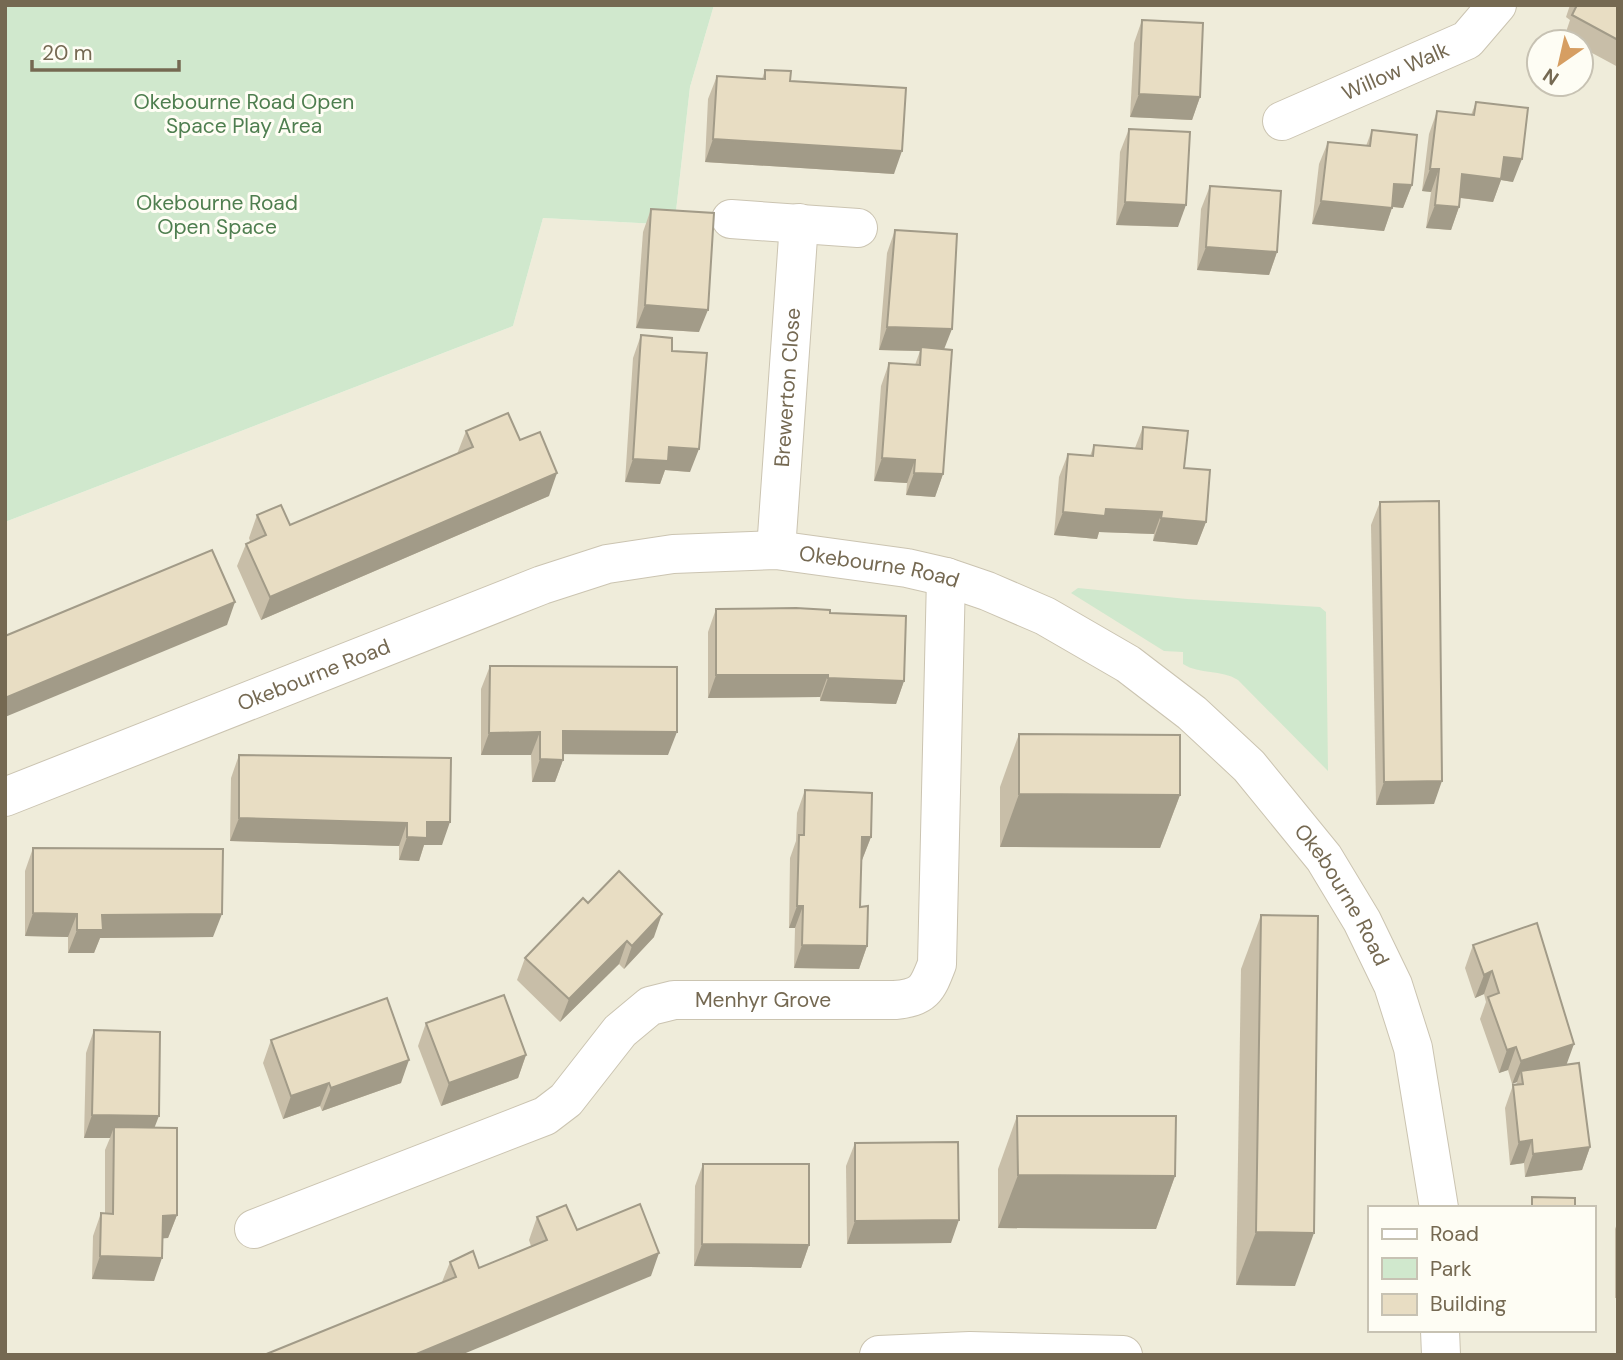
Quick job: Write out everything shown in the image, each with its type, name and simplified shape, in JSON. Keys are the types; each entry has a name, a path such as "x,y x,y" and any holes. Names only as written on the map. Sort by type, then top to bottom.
{"street":[{"name":"Willow Walk","path":"1282,121 1467,40 1497,5"},
{"path":"731,219 859,228"},
{"name":"Brewerton Close","path":"776,550 799,223"},
{"name":"Okebourne Road","path":"5,797 542,584 607,564 673,554 776,550 907,568 946,577 1045,616 1128,664 1192,713 1250,766 1324,858 1362,921 1397,998 1413,1048 1439,1206"},
{"name":"Menhyr Grove","path":"254,1229 545,1116 566,1100 620,1031 650,1006 674,1000 895,1000 911,998 927,989 937,964 946,577"},
{"path":"1440,1332 1441,1355"},
{"path":"879,1355 970,1351 1123,1355"}],"shaded area":[{"path":"714,5 1618,5 1618,1355 5,1355 5,522 513,326 543,218 677,225 676,211 690,87"}],"green space":[{"name":"Okebourne Road Open Space","path":"5,5 714,5 690,87 676,211 677,225 543,218 513,326 5,522"},
{"path":"1078,588 1187,599 1320,607 1326,612 1328,771 1238,680 1225,674 1196,670 1183,664 1183,652 1164,651 1071,593"}],"building":[{"path":"1577,5 1618,5 1618,40 1572,15"},
{"path":"1142,20 1203,23 1200,97 1139,94"},
{"path":"765,70 791,71 790,81 906,88 902,151 713,139 717,76 765,79"},
{"path":"1476,102 1528,108 1522,159 1504,157 1501,179 1462,174 1459,207 1435,205 1439,169 1430,169 1437,111 1474,115"},
{"path":"1129,129 1190,132 1186,205 1125,202"},
{"path":"1372,130 1417,135 1412,185 1394,184 1392,208 1321,201 1328,142 1370,146"},
{"path":"1210,186 1281,191 1277,252 1206,247"},
{"path":"651,209 714,213 708,310 645,305"},
{"path":"895,230 957,234 952,329 887,327"},
{"path":"641,335 672,338 672,351 707,353 699,449 669,447 668,461 633,459"},
{"path":"921,347 952,350 943,474 914,473 915,460 882,458 889,363 920,365"},
{"path":"508,413 520,440 540,432 557,473 270,597 246,544 266,535 257,515 281,505 290,525 473,447 466,431"},
{"path":"1143,427 1188,431 1184,468 1210,470 1206,522 1161,518 1162,512 1106,509 1105,516 1063,512 1068,454 1093,456 1094,445 1142,449"},
{"path":"1439,501 1442,781 1384,782 1380,502"},
{"path":"212,550 235,602 5,698 5,636"},
{"path":"716,609 830,610 830,613 906,616 904,681 828,678 828,675 716,675"},
{"path":"490,666 677,667 677,732 563,731 563,760 540,759 540,732 489,733"},
{"path":"1019,734 1180,735 1180,795 1019,794"},
{"path":"239,755 451,758 450,822 427,822 427,838 407,837 407,823 239,818"},
{"path":"805,790 872,793 871,837 862,837 860,907 868,906 867,946 802,945 803,906 797,906 799,835 804,835"},
{"path":"33,848 223,849 222,914 102,915 103,930 77,930 77,914 33,913"},
{"path":"619,871 662,914 632,946 627,941 569,999 525,958 583,898 588,903"},
{"path":"1261,915 1318,916 1314,1233 1256,1232"},
{"path":"1537,923 1574,1044 1521,1061 1516,1047 1507,1050 1488,997 1499,993 1492,971 1484,975 1473,945"},
{"path":"504,995 526,1055 449,1083 426,1023"},
{"path":"387,998 409,1060 331,1088 329,1083 291,1096 271,1040"},
{"path":"94,1030 160,1032 159,1116 92,1115"},
{"path":"1579,1063 1590,1147 1533,1154 1532,1140 1519,1142 1513,1085 1523,1084 1521,1071"},
{"path":"1017,1116 1176,1116 1175,1176 1018,1175"},
{"path":"114,1127 177,1128 177,1215 163,1216 162,1258 100,1256 101,1213 113,1214"},
{"path":"958,1142 959,1220 855,1221 855,1143"},
{"path":"703,1164 809,1164 809,1245 702,1244"},
{"path":"1532,1197 1575,1198 1575,1206 1532,1206"},
{"path":"640,1204 659,1253 414,1355 264,1355 456,1277 450,1262 473,1251 479,1268 547,1240 537,1217 566,1205 577,1230"}],"park label":[{"name":"Okebourne Road Open Space Play Area","path":"244,114"}]}
